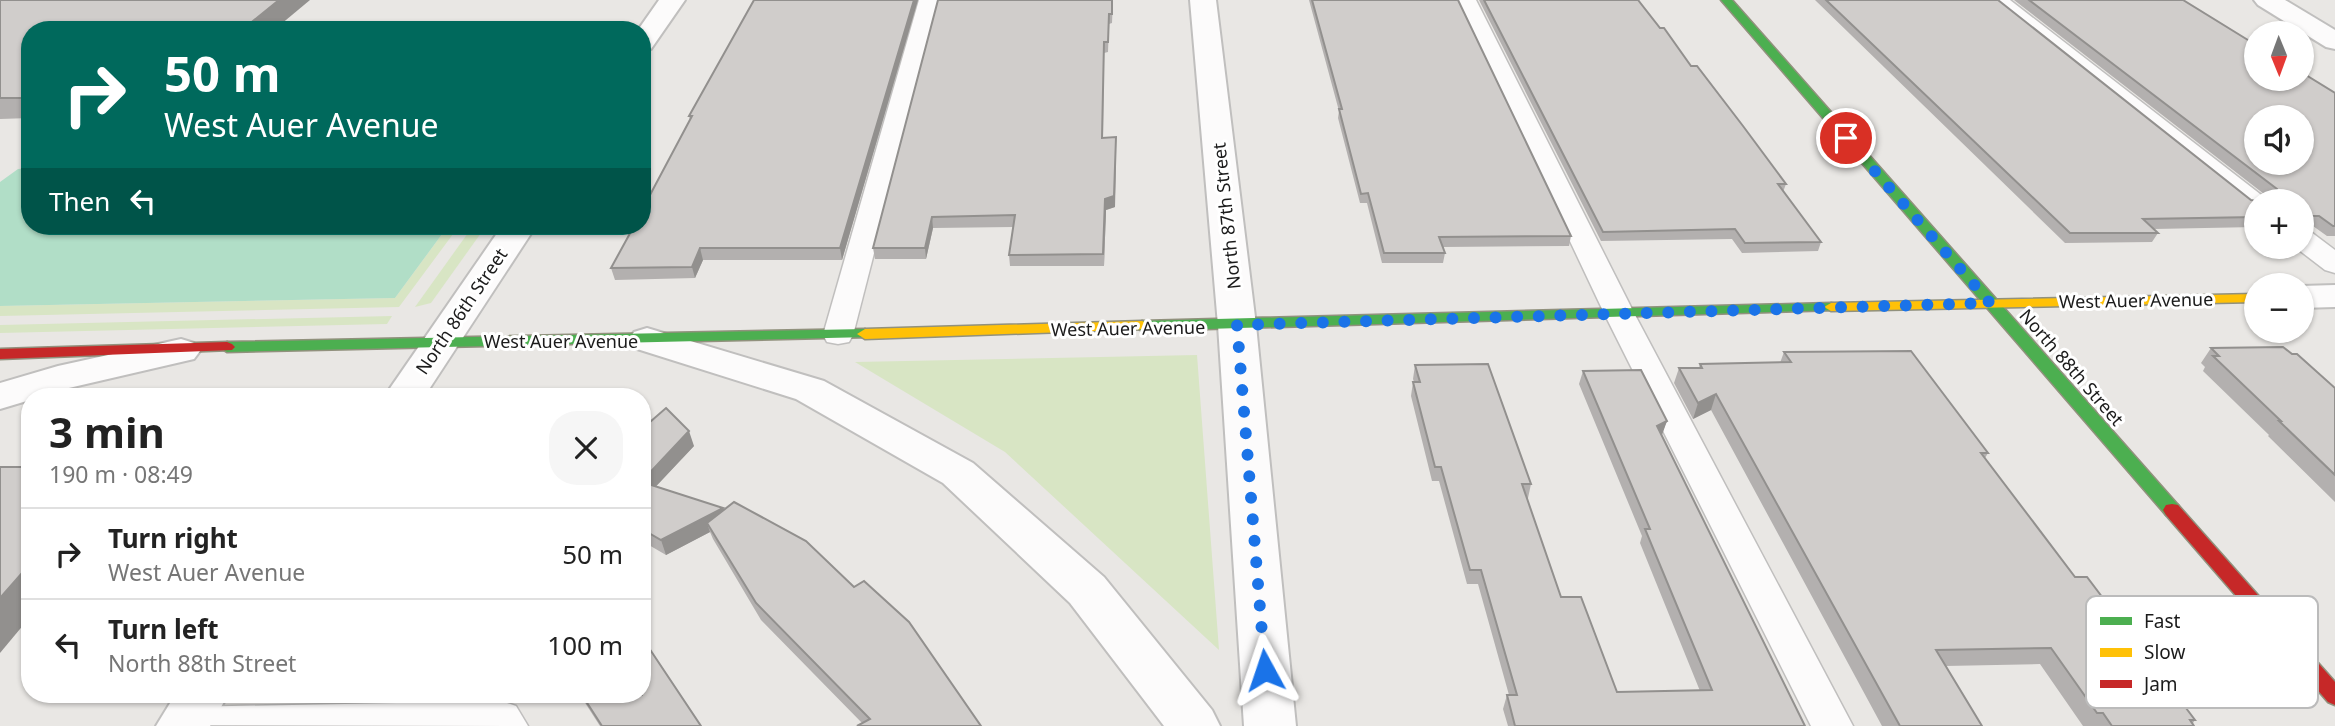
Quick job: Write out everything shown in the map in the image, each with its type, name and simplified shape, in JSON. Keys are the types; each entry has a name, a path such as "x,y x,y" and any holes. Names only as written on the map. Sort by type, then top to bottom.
{"street":[{"path":"651,30 671,0"},
{"name":"North 87th Street","path":"1203,0 1237,325 1270,726"},
{"name":"North 88th Street","path":"1726,0 2247,596"},
{"path":"2267,0 2335,41"},
{"name":"North 86th Street","path":"410,388 513,235"},
{"path":"2314,297 2335,296"},
{"name":"West Auer Avenue","path":"0,354 2244,298"},
{"path":"647,340 810,390 958,473 1087,590 1194,726"},
{"path":"26,388 58,378 187,350"},
{"path":"0,396 21,389"},
{"name":"North 88th Street","path":"2318,677 2335,696"},
{"path":"182,726 198,703"}],"lane":[{"path":"838,335 929,0"},
{"path":"1466,0 1619,313 1832,726"},
{"path":"1997,0 2244,193"},
{"path":"2314,248 2335,264"},
{"path":"182,726 501,719 507,726"}],"green space":[{"path":"21,169 21,235 441,235 395,298 0,306 0,182"},
{"path":"441,235 452,235 399,307 0,316 0,306 395,298"},
{"path":"467,235 480,235 431,303 415,307"},
{"path":"392,316 387,324 0,333 0,325"},
{"path":"1197,355 1219,650 1005,452 855,362"}],"building":[{"path":"0,0 279,0 253,21 21,21 21,98 0,98"},
{"path":"754,0 914,0 840,248 700,248 692,267 611,268 629,235 651,235 651,193 692,116 689,116"},
{"path":"938,0 1112,0 1108,42 1104,42 1102,138 1116,137 1114,196 1105,199 1103,254 1009,255 1015,215 932,217 925,248 873,248"},
{"path":"1312,0 1458,0 1571,236 1439,237 1445,253 1384,253 1368,193 1361,194 1339,109 1342,109"},
{"path":"1484,0 1638,0 1660,28 1664,28 1691,66 1697,66 1743,126 1786,184 1778,184 1821,242 1745,243 1735,229 1603,232"},
{"path":"1826,0 1998,0 2244,194 2244,217 2143,219 2158,233 2070,233"},
{"path":"2029,0 2183,0 2244,38 2244,91 2314,91 2314,80 2335,93 2335,226 2319,216 2314,216 2314,189 2277,189 2259,175 2314,175 2314,105 2244,105 2244,164"},
{"path":"2283,347 2292,354 2297,354 2335,388 2335,475 2213,356 2219,356 2211,348"},
{"path":"1911,351 1988,453 1981,453 2075,577 2087,577 2101,596 2086,596 2086,697 2051,648 1936,650 1982,726 1900,726 1716,394 1698,403 1679,368 1702,368 1700,364 1791,362 1784,352"},
{"path":"1488,364 1531,484 1522,484 1561,597 1581,597 1617,692 1712,690 1645,529 1650,529 1583,371 1641,370 1667,421 1657,426 1805,726 1515,726 1507,695 1517,695 1481,570 1470,570 1441,467 1435,467 1413,382 1420,382 1415,365"},
{"path":"666,408 689,431 651,471 651,421"},
{"path":"0,467 21,467 21,574 0,598"},
{"path":"651,485 723,508 661,540 651,534"},
{"path":"734,502 806,541 854,587 864,581 909,622 981,726 857,726 870,719 756,603 707,523"},
{"path":"651,651 701,726 602,726 587,703 651,703"},
{"path":"2093,708 2186,708 2195,720 2190,720 2194,726 2112,726 2103,713 2097,713"}],"traffic: fast":[{"path":"1726,0 2172,510"},
{"path":"1142,326 1831,307"},
{"path":"227,347 865,334"}],"traffic: slow":[{"path":"1831,307 2244,298"},
{"path":"865,334 1142,326"}],"traffic: jam":[{"path":"0,354 227,347"},
{"path":"2172,510 2247,596"},
{"path":"2318,677 2335,696"}],"route":[{"path":"1265,670 1237,325 1990,303 1846,138"}]}
